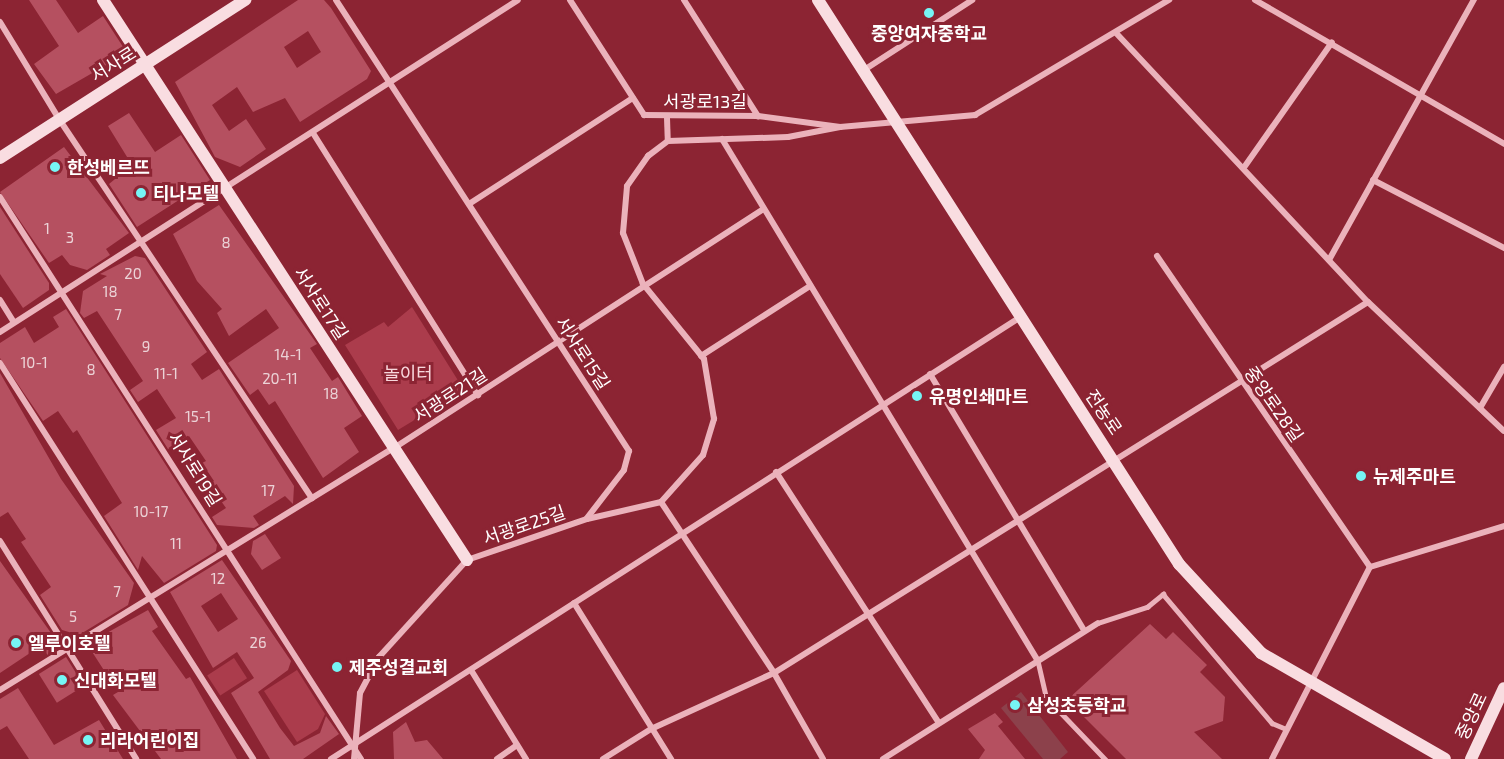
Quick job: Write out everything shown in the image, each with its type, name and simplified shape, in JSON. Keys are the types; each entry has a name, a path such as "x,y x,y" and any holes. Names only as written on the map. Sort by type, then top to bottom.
{"street":[{"name":"서사로17길","path":"103,0 467,560"},
{"name":"서사로","path":"0,158 245,0"},
{"name":"서사로15길","path":"336,0 629,451 624,470 586,519"},
{"path":"0,332 65,293 518,0"},
{"name":"서광로13길","path":"570,0 644,115 667,118 758,116 840,127 902,124 975,115 1117,34 1169,0"},
{"path":"684,0 758,116"},
{"name":"전농로","path":"818,0 902,124 1019,318 1113,457 1179,564 1233,627 1261,653 1445,759"},
{"path":"864,70 972,0"},
{"path":"1255,0 1332,42 1504,144"},
{"path":"1329,260 1373,180 1424,97 1474,0"},
{"path":"0,22 59,119 144,242 312,498"},
{"path":"1117,34 1245,166 1368,302 1504,431"},
{"path":"1245,166 1332,42"},
{"path":"469,204 633,98"},
{"path":"667,118 668,141"},
{"path":"823,759 774,673 661,502 703,455 714,420 701,356 643,284 622,233 627,186 648,156 668,141 788,137 840,127"},
{"path":"313,133 478,395"},
{"path":"722,139 1038,661"},
{"path":"1373,180 1504,248"},
{"name":"서사로19길","path":"0,197 65,293 361,759"},
{"name":"서광로21길","path":"0,690 394,448 559,343 643,284 764,209"},
{"name":"중앙로28길","path":"1156,256 1239,381 1370,567"},
{"path":"701,356 810,286"},
{"path":"0,300 14,322"},
{"path":"603,759 651,729 774,673 1113,457 1368,302"},
{"path":"331,759 1019,318"},
{"path":"0,363 148,598 254,759"},
{"path":"1480,408 1504,367"},
{"path":"930,374 1083,629"},
{"path":"776,472 870,612 939,723"},
{"name":"서광로25길","path":"354,759 353,746 360,693 379,657 467,560 586,519 661,502"},
{"path":"1272,759 1370,567 1504,526"},
{"path":"0,542 136,759"},
{"path":"574,603 671,759"},
{"path":"883,759 1038,661 1083,629 1098,623"},
{"path":"471,670 526,759"},
{"name":"중앙로","path":"1471,759 1504,688"},
{"path":"497,759 517,745"}],"lane":[{"path":"1098,623 1147,607 1164,594 1272,723 1286,729"},
{"path":"1038,661 1046,697 1105,759"}],"green space":[{"name":"놀이터","path":"412,307 464,390 398,430 345,345 384,322 388,327"},
{"path":"234,658 247,678 220,696 207,675"},
{"path":"297,670 325,714 318,729 297,742 264,691"}],"shaded area":[{"path":"1021,692 1068,752 1060,759 1043,759 1001,708"}],"building":[{"path":"29,0 56,0 78,33 103,16 127,53 56,94 34,64 59,46"},
{"path":"298,0 324,0 371,71 367,79 300,122 285,98 253,112 237,87 212,105 229,131 246,119 266,149 240,167 215,157 175,82","holes":["308,31 321,52 297,68 284,47"]},
{"path":"129,113 155,152 181,135 210,180 137,227 109,184 132,165 108,126"},
{"path":"64,147 129,233 106,249 110,255 87,270 70,265 62,255 49,263 0,192"},
{"path":"219,205 317,344 310,348 332,381 338,377 362,416 344,428 359,452 323,478 275,401 269,405 258,389 250,395 228,363 279,328 266,309 229,336 217,313 222,309 197,281 173,234"},
{"path":"0,207 49,283 49,290 23,308 0,274"},
{"path":"135,256 145,258 207,352 191,364 202,380 219,369 294,486 293,504 285,496 253,516 259,525 254,528 217,525 212,517 226,508 209,484 214,481 202,463 206,461 189,436 168,449 156,430 176,418 157,389 138,402 130,390 143,381 97,311 84,318 80,313 83,291 107,276 100,274"},
{"path":"66,309 217,545 216,551 164,583 142,556 138,570 104,516 122,503 77,430 73,433 58,411 43,421 0,358 0,343 25,327 34,343 59,327 53,317"},
{"path":"0,373 61,479 134,583 128,605 79,635 62,630 40,595 51,587 21,542 26,539 8,512 0,517"},
{"path":"265,534 281,558 262,570 251,554 253,541"},
{"path":"222,560 291,661 288,670 258,692 280,728 294,746 320,733 326,716 339,734 303,759 270,759 231,693 254,678 237,652 213,668 170,592","holes":["221,593 238,619 218,632 201,606"]},
{"path":"0,561 51,633 48,655 39,647 0,673"},
{"path":"148,610 158,627 152,631 186,679 190,677 237,759 161,759 113,695 118,692 87,644"},
{"path":"1150,624 1166,639 1173,632 1207,665 1200,672 1225,697 1223,721 1194,732 1222,759 1126,759 1067,700"},
{"name":"신대화모텔","path":"66,657 84,686 57,703 39,674"},
{"path":"18,688 54,745 99,720 123,759 29,759 7,726 0,730 0,699"},
{"name":"삼성초등학교","path":"995,713 1003,722 998,726 1025,759 979,759 985,750 968,729"},
{"path":"406,722 415,742 427,740 443,759 394,759 393,732"}],"place":[{"name":"중앙여자중학교","path":"929,13"},
{"name":"한성베르뜨","path":"55,167"},
{"name":"티나모텔","path":"141,193"},
{"name":"유명인쇄마트","path":"917,396"},
{"name":"뉴제주마트","path":"1361,476"},
{"name":"엘루이호텔","path":"16,643"},
{"name":"제주성결교회","path":"337,667"},
{"name":"신대화모텔","path":"62,680"},
{"name":"삼성초등학교","path":"1015,705"},
{"name":"리라어린이집","path":"88,740"}]}
